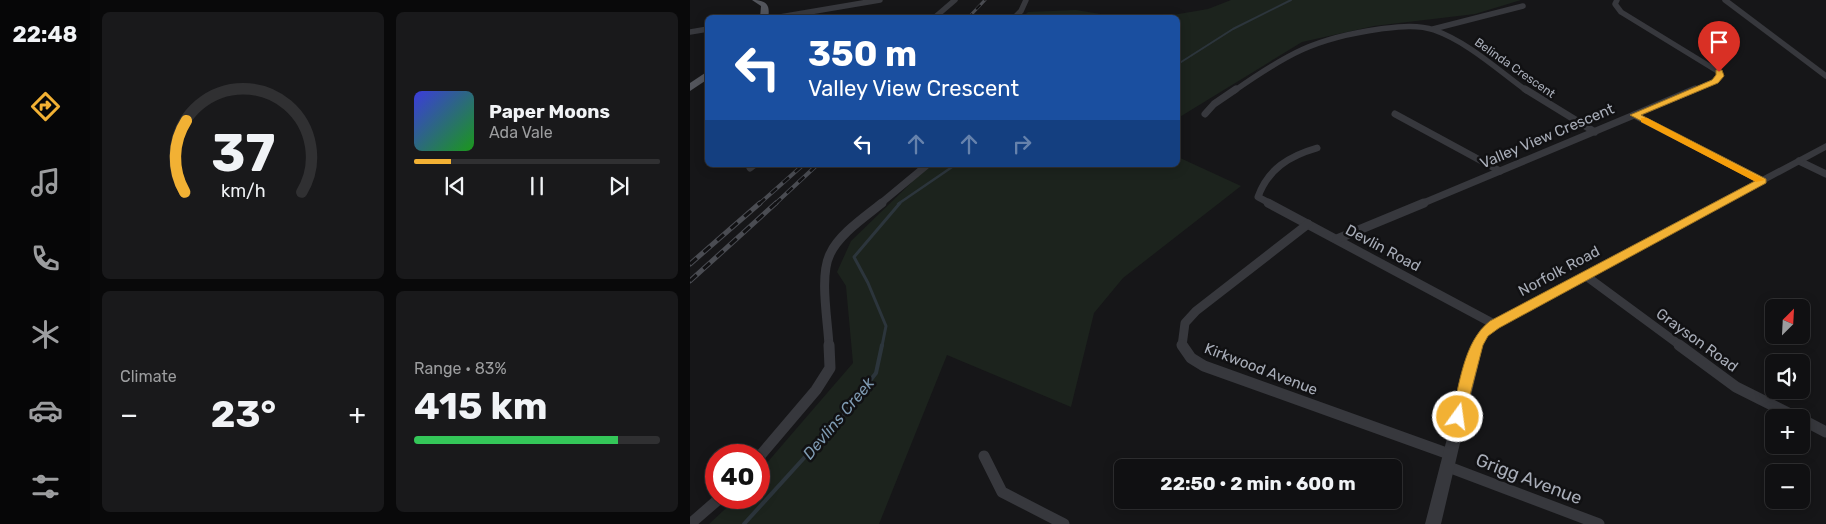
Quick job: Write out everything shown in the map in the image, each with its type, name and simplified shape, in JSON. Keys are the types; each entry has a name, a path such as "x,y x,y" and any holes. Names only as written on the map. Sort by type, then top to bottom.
{"main road":[{"path":"756,0 764,5 766,10 765,15"},
{"path":"690,88 705,76"}],"street":[{"path":"792,15 880,0"},
{"path":"938,15 955,0"},
{"path":"1017,15 1026,0"},
{"path":"1617,0 1615,4 1621,12 1681,50 1712,66 1720,76 1715,81 1634,115"},
{"path":"1724,0 1826,76"},
{"path":"1434,29 1523,6"},
{"name":"Belinda Crescent","path":"1205,114 1214,104 1293,53 1312,44 1391,28 1413,26 1434,29 1488,61 1542,102 1595,132"},
{"path":"690,32 705,30"},
{"path":"1395,114 1500,170"},
{"name":"Valley View Crescent","path":"1337,239 1634,115 1763,181"},
{"name":"Norfolk Road","path":"1432,524 1477,345 1484,333 1494,324 1826,146"},
{"name":"Devlin Road","path":"1317,148 1303,152 1272,170 1262,183 1258,197 1494,324"},
{"path":"1799,161 1826,174"},
{"path":"770,444 816,390 830,368 825,269 830,253 843,237 898,187 924,167"},
{"name":"Kirkwood Avenue","path":"1308,224 1196,311 1185,323 1182,347 1192,358 1204,366 1448,460"},
{"name":"Grayson Road","path":"1586,276 1736,387 1780,409"},
{"path":"1810,424 1826,432"},
{"path":"984,456 1002,492 1064,524"},
{"name":"Grigg Avenue","path":"1448,460 1599,524"},
{"path":"690,524 707,509"}],"shaded area":[{"path":"1231,0 1521,0 1475,14 1374,26 1302,42 1180,117 1180,15 1173,15 1208,9"},
{"path":"1076,10 1107,15 1025,15 1028,12"},
{"path":"1180,158 1241,186 1123,278 1094,313 1071,407 947,355 879,524 709,524 725,509 770,509 770,459 853,363 846,286 837,272 851,241 911,183 918,167 1180,167"}],"waterway":[{"name":"Devlins Creek","path":"1180,63 1233,29 1291,0"},
{"name":"Devlins Creek","path":"898,204 952,167"},
{"name":"Devlins Creek","path":"882,346 886,326 868,283 854,257 900,203"},
{"name":"Devlins Creek","path":"744,524 844,414 876,373 882,345"}],"railway":[{"path":"971,15 985,0"},
{"path":"759,204 801,167"},
{"path":"775,204 815,167"},
{"path":"690,264 760,203"},
{"path":"690,281 776,203"}],"slow traffic":[{"path":"1644,120 1760,180"}],"route":[{"path":"1458,417 1479,338 1494,324 1763,181 1634,115 1715,81 1720,76 1719,72"}]}
